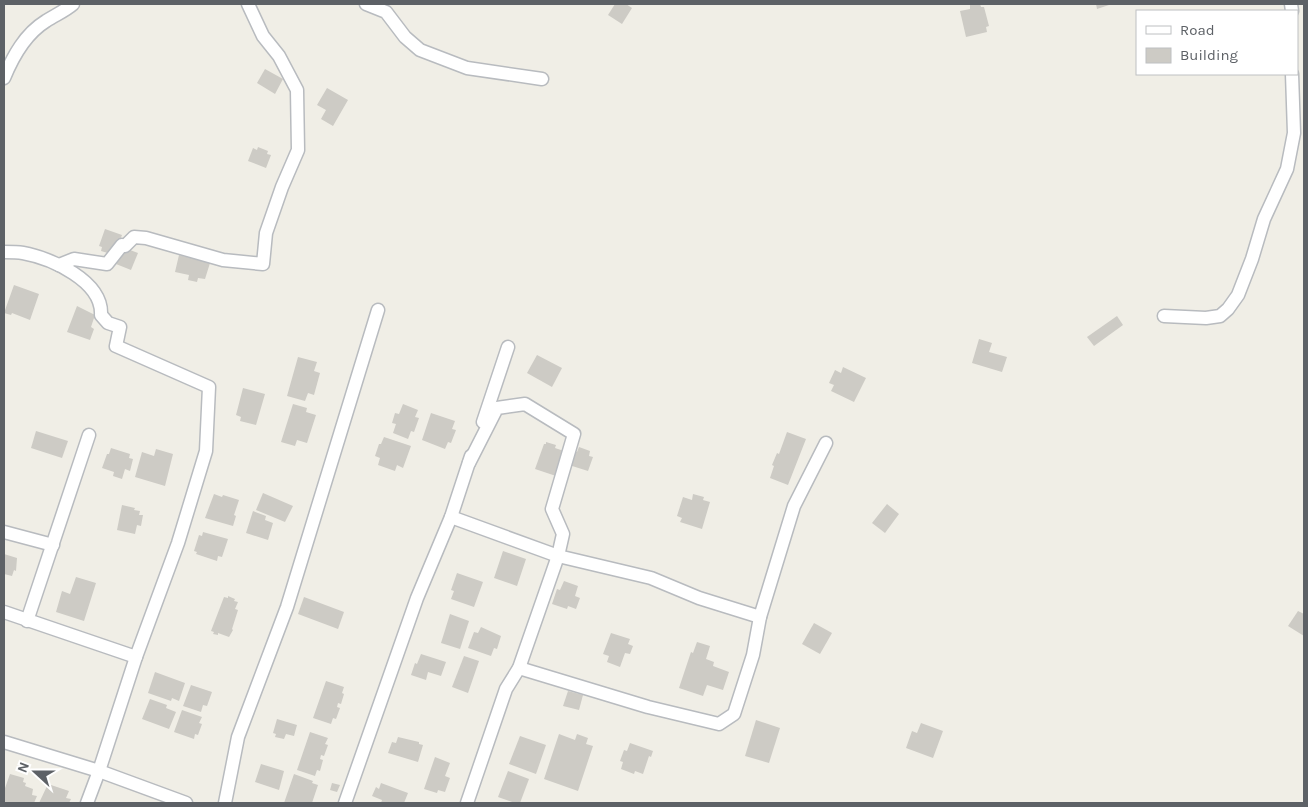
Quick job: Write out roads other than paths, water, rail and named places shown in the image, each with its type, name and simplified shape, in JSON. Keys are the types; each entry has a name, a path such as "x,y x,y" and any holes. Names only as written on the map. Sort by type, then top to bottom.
{"street":[{"path":"4,78 12,60 27,37 45,21 73,4"},
{"path":"59,264 74,258 107,264 122,245 125,246 134,237 146,238 223,260 263,264 266,233 282,187 298,150 297,90 279,56 263,36 248,4"},
{"path":"366,4 386,12 405,37 420,50 467,68 542,79"},
{"path":"1164,316 1206,318 1220,316 1228,309 1238,295 1252,259 1264,219 1287,169 1294,133 1292,75"},
{"path":"4,252 23,253 59,264 87,284 102,306 101,315 108,323 120,327 116,346 209,387 206,451 178,543 136,657 87,803"},
{"path":"225,803 238,737 287,607 378,310"},
{"path":"345,803 417,598 451,516 508,347"},
{"path":"467,803 506,689 519,668 558,556 563,534 552,509 574,434 525,404 497,408 469,463"},
{"path":"27,621 89,435"},
{"path":"519,668 648,707 719,724 734,714 753,655 760,617 794,506 826,444"},
{"path":"451,516 558,556 650,578 699,598 760,617"},
{"path":"4,532 53,545"},
{"path":"4,612 136,657"},
{"path":"4,742 99,771 186,803"}]}
